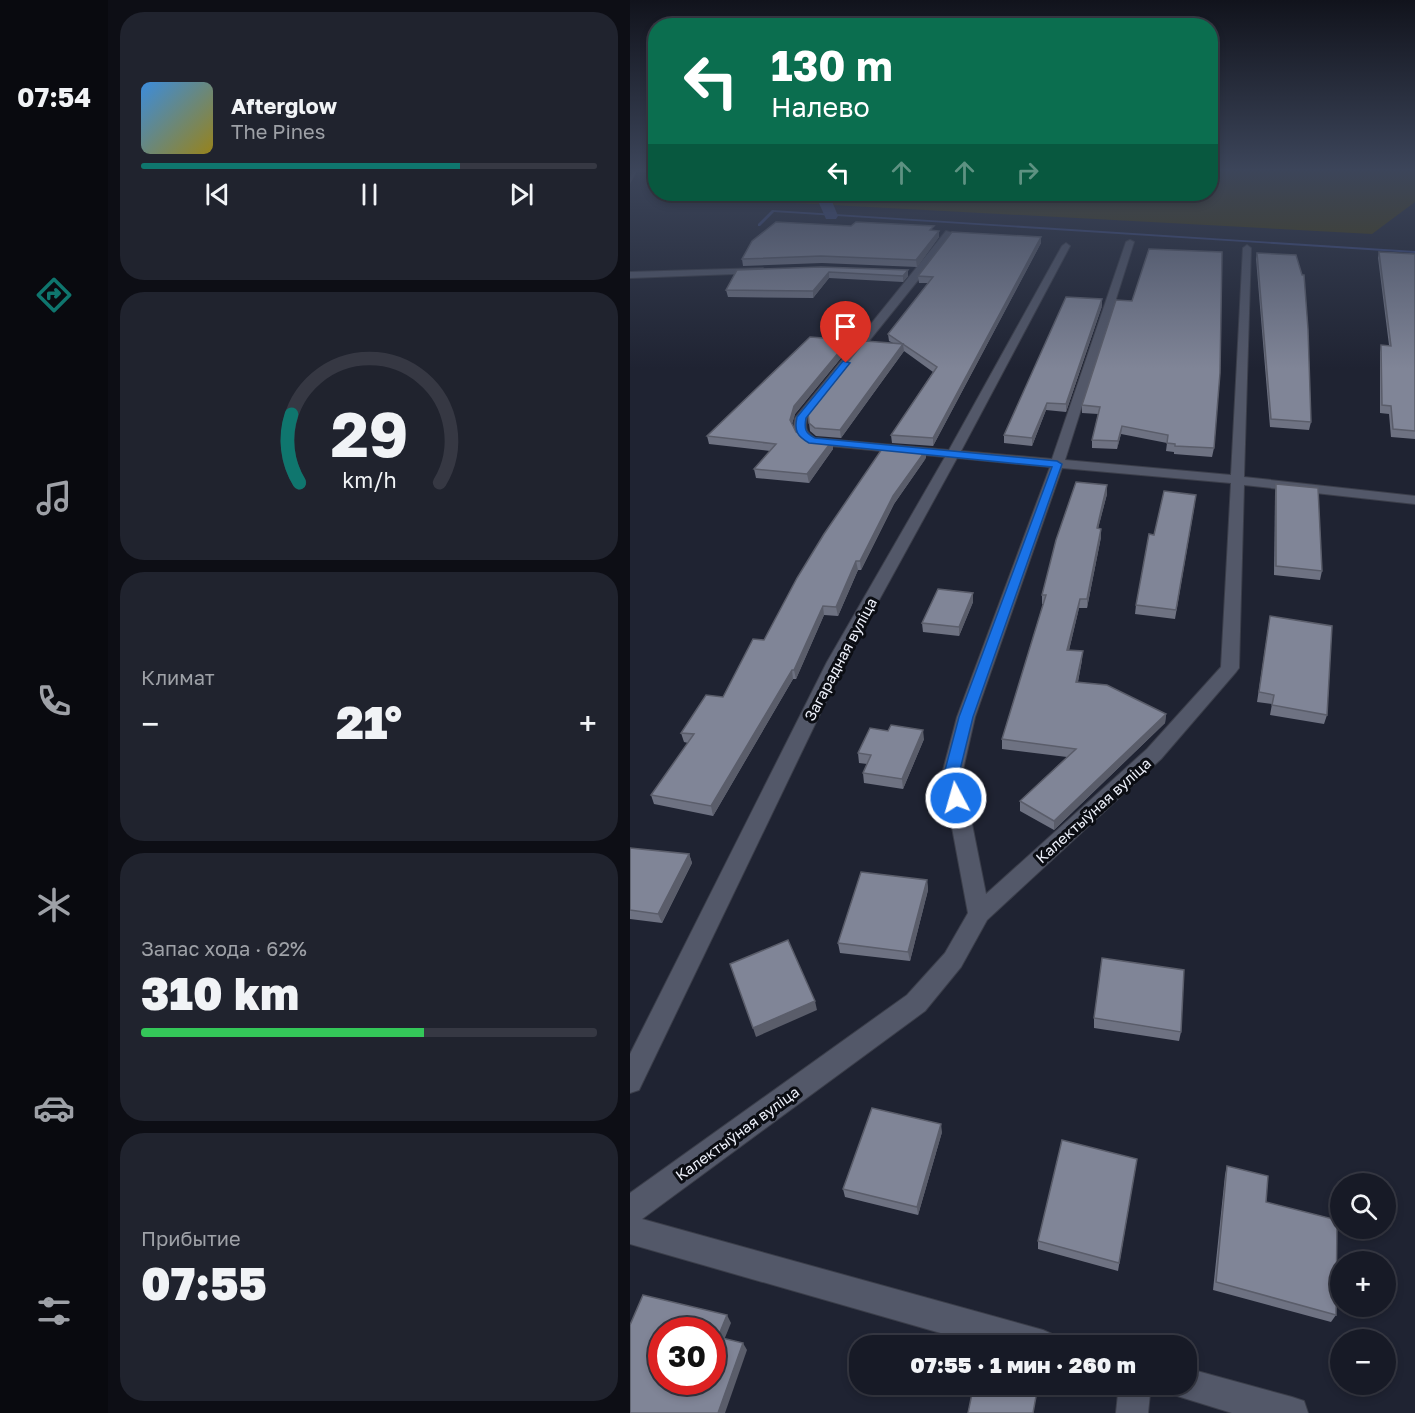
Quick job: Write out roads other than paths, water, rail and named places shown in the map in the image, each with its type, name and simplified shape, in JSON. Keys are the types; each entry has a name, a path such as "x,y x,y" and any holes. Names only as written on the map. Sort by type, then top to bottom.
{"street":[{"path":"946,237 915,272 801,417 799,428 802,435 813,441 1238,480 1415,500"},
{"path":"979,915 952,774 966,717 1057,464 1130,242"},
{"name":"Загарадная вуліца","path":"630,1081 836,662 1066,246"},
{"name":"Калектыўная вуліца","path":"630,1210 916,1003 953,960 979,915 1154,754 1230,668 1247,248"},
{"path":"630,274 775,269"},
{"path":"630,1230 1004,1335"},
{"path":"1197,1387 1292,1413"},
{"path":"1132,1413 1134,1395"}],"waterway":[{"path":"1179,237 1415,252"}]}
